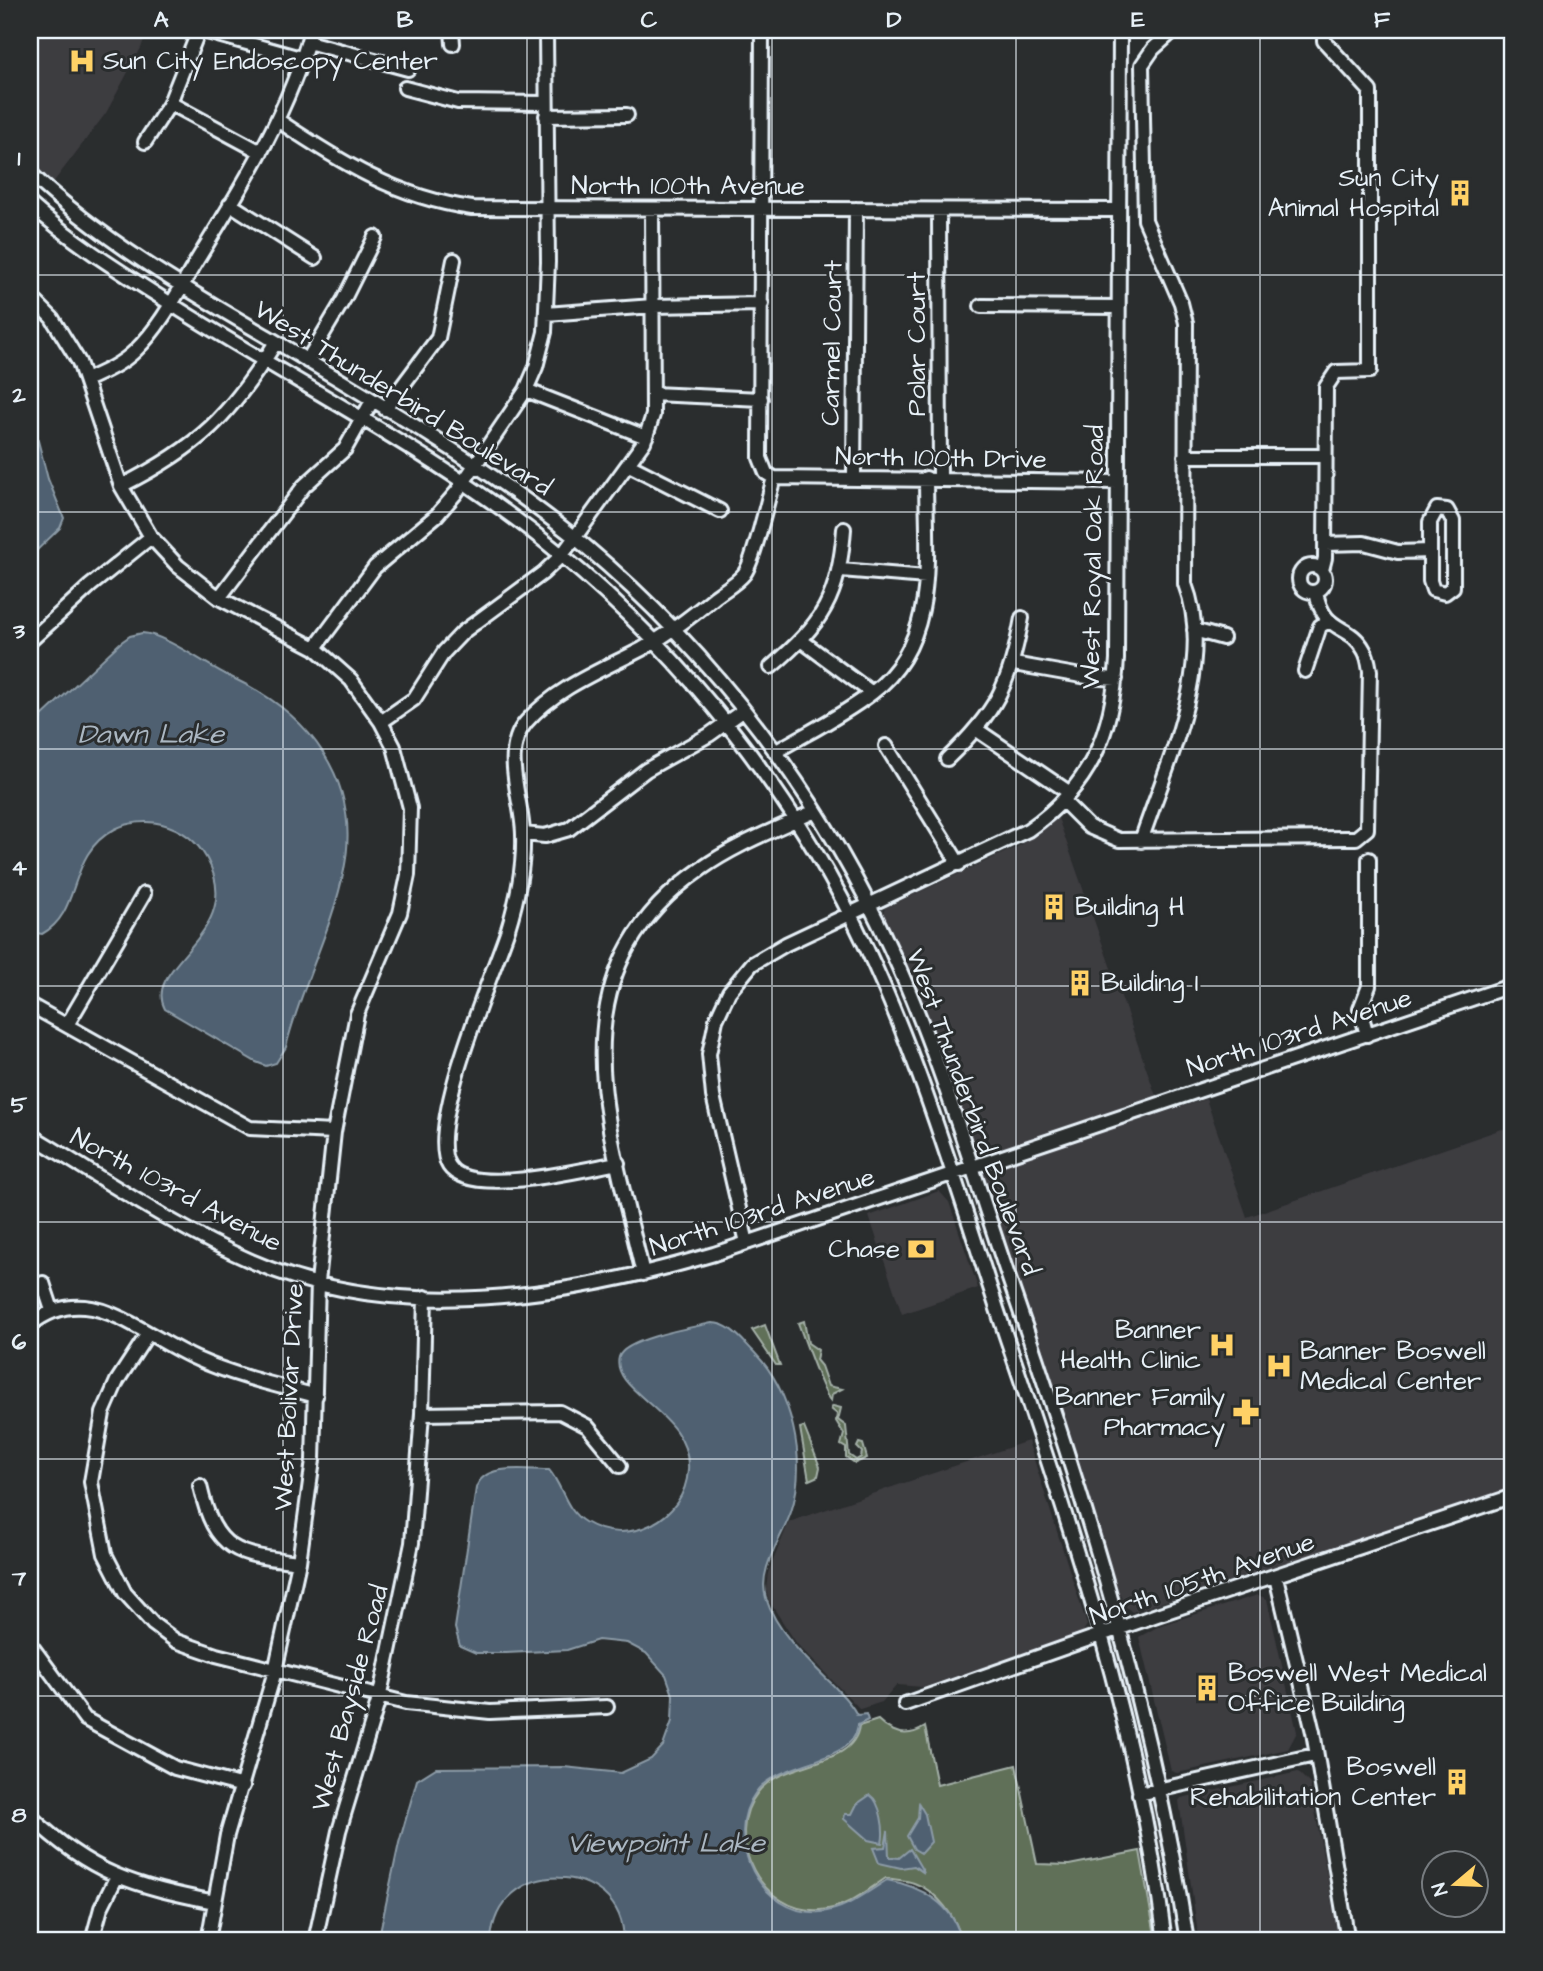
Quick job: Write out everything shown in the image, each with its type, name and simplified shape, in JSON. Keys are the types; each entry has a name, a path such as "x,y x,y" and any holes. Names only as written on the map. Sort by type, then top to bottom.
{"street":[{"path":"145,142 170,103 200,30 304,59"},
{"path":"452,30 453,44"},
{"path":"315,648 375,567 437,515 464,483 526,390 541,351 546,314 546,30"},
{"path":"618,1163 537,1176 472,1181 460,1176 449,1166 444,1153 449,1107 461,1062 509,926 523,834 515,793 515,744 525,723 579,681 674,630 746,573 770,475 760,458 761,30"},
{"name":"West Royal Oak Road","path":"747,1243 713,1096 709,1054 716,1020 729,992 752,964 850,914 1020,836 1066,797 1090,765 1105,735 1113,707 1116,679 1119,30"},
{"path":"1141,841 1185,711 1195,630 1193,603 1185,584 1185,316 1145,220 1143,198 1142,65 1153,49 1174,30"},
{"path":"1316,592 1325,583 1322,570 1325,544 1326,387 1330,377 1336,372 1370,371 1370,91 1324,41 1324,30"},
{"path":"86,380 115,366 137,350 170,304 279,121 304,59 310,36 408,69"},
{"path":"405,88 458,102 627,114"},
{"path":"170,103 261,152"},
{"name":"North 100th Avenue","path":"279,121 338,160 375,180 438,204 472,208 1119,210"},
{"name":"West Thunderbird Boulevard","path":"30,173 94,229 181,286 476,466 576,539 674,630 744,710 815,811 869,905 908,989 1084,1503 1121,1628 1160,1790 1187,1941"},
{"name":"West Thunderbird Boulevard","path":"30,204 79,245 170,304 464,483 562,555 654,642 726,723 795,820 850,914 888,997 1066,1514 1102,1636 1139,1794 1165,1941"},
{"path":"230,204 315,258"},
{"name":"Carmel Court","path":"854,478 856,209"},
{"path":"381,722 414,699 444,652 463,632 543,573 562,555 629,465 646,437 653,415 652,210"},
{"name":"Polar Court","path":"775,752 872,693 891,675 911,647 924,607 933,478 939,210"},
{"path":"307,361 344,299 375,237"},
{"path":"385,409 438,338 454,260"},
{"name":"West Bolivar Drive","path":"30,296 52,318 86,380 121,486 151,537 178,566 219,598 315,648 351,680 381,722 398,760 410,808 408,875 400,913 357,1014 334,1132 317,1282 317,1396 313,1460 299,1562 275,1671 228,1835 208,1941"},
{"path":"546,314 653,306 762,303"},
{"path":"981,306 1118,307"},
{"path":"121,486 165,464 208,433 231,409 276,342"},
{"path":"526,390 646,437"},
{"path":"653,394 761,399"},
{"path":"219,598 304,486 345,449 372,401"},
{"path":"1185,456 1325,456"},
{"path":"629,465 720,512"},
{"name":"North 100th Drive","path":"770,475 1118,482"},
{"path":"1437,509 1447,510 1453,522 1453,581 1450,591 1437,592 1431,586 1430,551 1430,516 1437,509"},
{"path":"771,667 802,640 826,607 841,570 844,529"},
{"path":"30,642 90,586 151,537"},
{"path":"1325,544 1364,543 1398,552 1430,551"},
{"path":"1316,592 1304,590 1299,578 1302,570 1310,566 1322,570"},
{"path":"841,570 926,577"},
{"path":"977,730 1066,797 1089,827 1104,836 1141,841 1356,838 1367,829 1370,671 1364,648 1328,622 1319,608 1316,592"},
{"path":"947,759 977,730 1000,697 1014,664 1022,618"},
{"path":"1305,671 1320,626 1328,622"},
{"path":"1195,630 1223,638"},
{"path":"802,640 872,693"},
{"path":"1014,664 1087,677 1116,679"},
{"path":"523,834 545,836 569,829 646,770 744,710"},
{"path":"886,746 958,864"},
{"path":"643,1274 603,1096 601,1044 608,1001 626,956 652,915 688,878 730,851 815,811"},
{"path":"1367,1035 1360,1009 1369,986 1369,859"},
{"path":"68,1025 144,894"},
{"name":"North 103rd Avenue","path":"30,1135 231,1251 275,1270 361,1292 425,1297 527,1293 643,1274 747,1243 1513,985"},
{"path":"888,997 908,989"},
{"path":"30,1005 250,1128 334,1132"},
{"path":"43,1283 52,1310"},
{"path":"992,1294 1012,1288"},
{"name":"West Bayside Road","path":"315,1941 339,1831 379,1699 412,1544 422,1414 425,1297"},
{"path":"30,1325 52,1310 84,1307 110,1314 198,1359 242,1376 317,1396"},
{"path":"147,1335 117,1381 103,1413 94,1452 91,1482 105,1554 125,1593 153,1623 176,1641 379,1699 482,1712 607,1707"},
{"path":"422,1414 560,1412 587,1426 621,1466"},
{"path":"200,1486 206,1513 221,1538 247,1556 299,1562"},
{"name":"North 105th Avenue","path":"905,1704 1513,1496"},
{"path":"1276,1577 1313,1731 1348,1941"},
{"path":"30,1644 85,1719 175,1768 243,1786"},
{"path":"1139,1794 1315,1755"},
{"path":"30,1816 70,1851 116,1878 215,1902"},
{"path":"92,1941 102,1908 116,1878"}],"shaded area":[{"path":"30,30 147,30 141,48 106,113 52,184 30,164"},
{"path":"1058,818 1156,1096 989,1152 976,1153 970,1144 921,1002 883,913 885,908 1021,845"},
{"name":"Banner Boswell Medical Center","path":"1206,1099 1247,1217 1502,1129 1512,1131 1513,1486 1507,1491 1132,1612 1126,1607 1117,1588 982,1176 987,1169"},
{"path":"939,1191 949,1202 978,1288 902,1314 869,1216"},
{"path":"1028,1441 1087,1625 1082,1633 924,1687 897,1685 882,1702 860,1709 797,1644 769,1601 766,1590 768,1573 789,1522"},
{"path":"1258,1595 1267,1599 1297,1732 1288,1749 1177,1773 1171,1771 1139,1637 1161,1625"},
{"path":"1298,1772 1310,1784 1339,1941 1199,1941 1179,1801 1181,1798"}],"green space":[{"path":"804,1321 808,1343 818,1350 816,1360 828,1386 842,1389 832,1394 831,1401 819,1379 798,1323"},
{"path":"765,1325 780,1365 776,1365 752,1330"},
{"path":"833,1406 841,1408 838,1420 846,1426 849,1455 856,1460 861,1457 862,1452 857,1447 859,1443 863,1444 867,1458 855,1463 846,1457 846,1448 841,1445 844,1434 836,1421 837,1414 831,1409"},
{"path":"804,1427 820,1467 818,1476 809,1480 800,1428"},
{"path":"878,1720 889,1729 900,1733 912,1733 925,1727 937,1785 1016,1765 1037,1864 1069,1865 1140,1851 1156,1941 962,1941 951,1915 931,1892 908,1881 886,1878 855,1898 829,1909 799,1908 781,1900 766,1887 754,1870 746,1851 744,1831 748,1810 758,1792 770,1781 832,1757 854,1740 859,1726"}],"water":[{"path":"30,410 48,479 64,518 60,528 30,557"},
{"name":"Dawn Lake","path":"142,633 174,644 259,692 284,710 306,730 324,753 337,779 345,807 348,837 339,892 286,1047 276,1063 266,1066 165,1009 162,993 167,977 205,928 214,908 216,885 207,859 193,841 182,833 169,826 150,822 132,823 115,829 99,840 88,853 64,912 55,924 42,934 30,932 30,740 42,716 120,643 130,636"},
{"name":"Viewpoint Lake","path":"712,1323 735,1333 767,1368 787,1406 793,1427 797,1449 796,1492 791,1512 768,1565 764,1587 766,1598 784,1633 845,1698 857,1715 866,1714 868,1720 858,1725 853,1738 844,1747 781,1774 756,1792 746,1811 743,1831 746,1852 753,1871 765,1889 781,1902 799,1910 820,1912 838,1908 887,1880 912,1887 944,1907 952,1917 961,1941 624,1941 618,1913 603,1894 583,1882 559,1878 535,1881 513,1893 498,1913 491,1941 378,1941 399,1843 417,1780 436,1768 564,1767 621,1773 651,1759 663,1746 672,1721 673,1695 666,1675 646,1653 627,1643 598,1640 567,1650 476,1653 460,1646 455,1628 476,1488 488,1474 507,1469 549,1470 578,1517 602,1529 619,1532 652,1524 677,1503 688,1470 686,1450 678,1433 666,1419 627,1382 620,1370 619,1357 633,1345 646,1339"},
{"path":"870,1795 877,1804 881,1817 882,1843 868,1840 844,1819 845,1814 852,1814 857,1804"},
{"path":"919,1804 925,1814 931,1842 921,1853 914,1849 907,1836 918,1818"},
{"path":"888,1831 889,1857 899,1858 910,1849 924,1873 914,1866 901,1868 879,1863 873,1848 885,1847"}],"place":[{"name":"Sun City Endoscopy Center","path":"82,61"},
{"name":"Sun City Animal Hospital","path":"1460,193"},
{"name":"Building H","path":"1054,907"},
{"name":"Building I","path":"1080,983"},
{"name":"Chase","path":"921,1249"},
{"name":"Banner Health Clinic","path":"1222,1345"},
{"name":"Banner Boswell Medical Center","path":"1279,1366"},
{"name":"Banner Family Pharmacy","path":"1246,1412"},
{"name":"Boswell West Medical Office Building","path":"1207,1688"},
{"name":"Boswell Rehabilitation Center","path":"1457,1782"}]}
